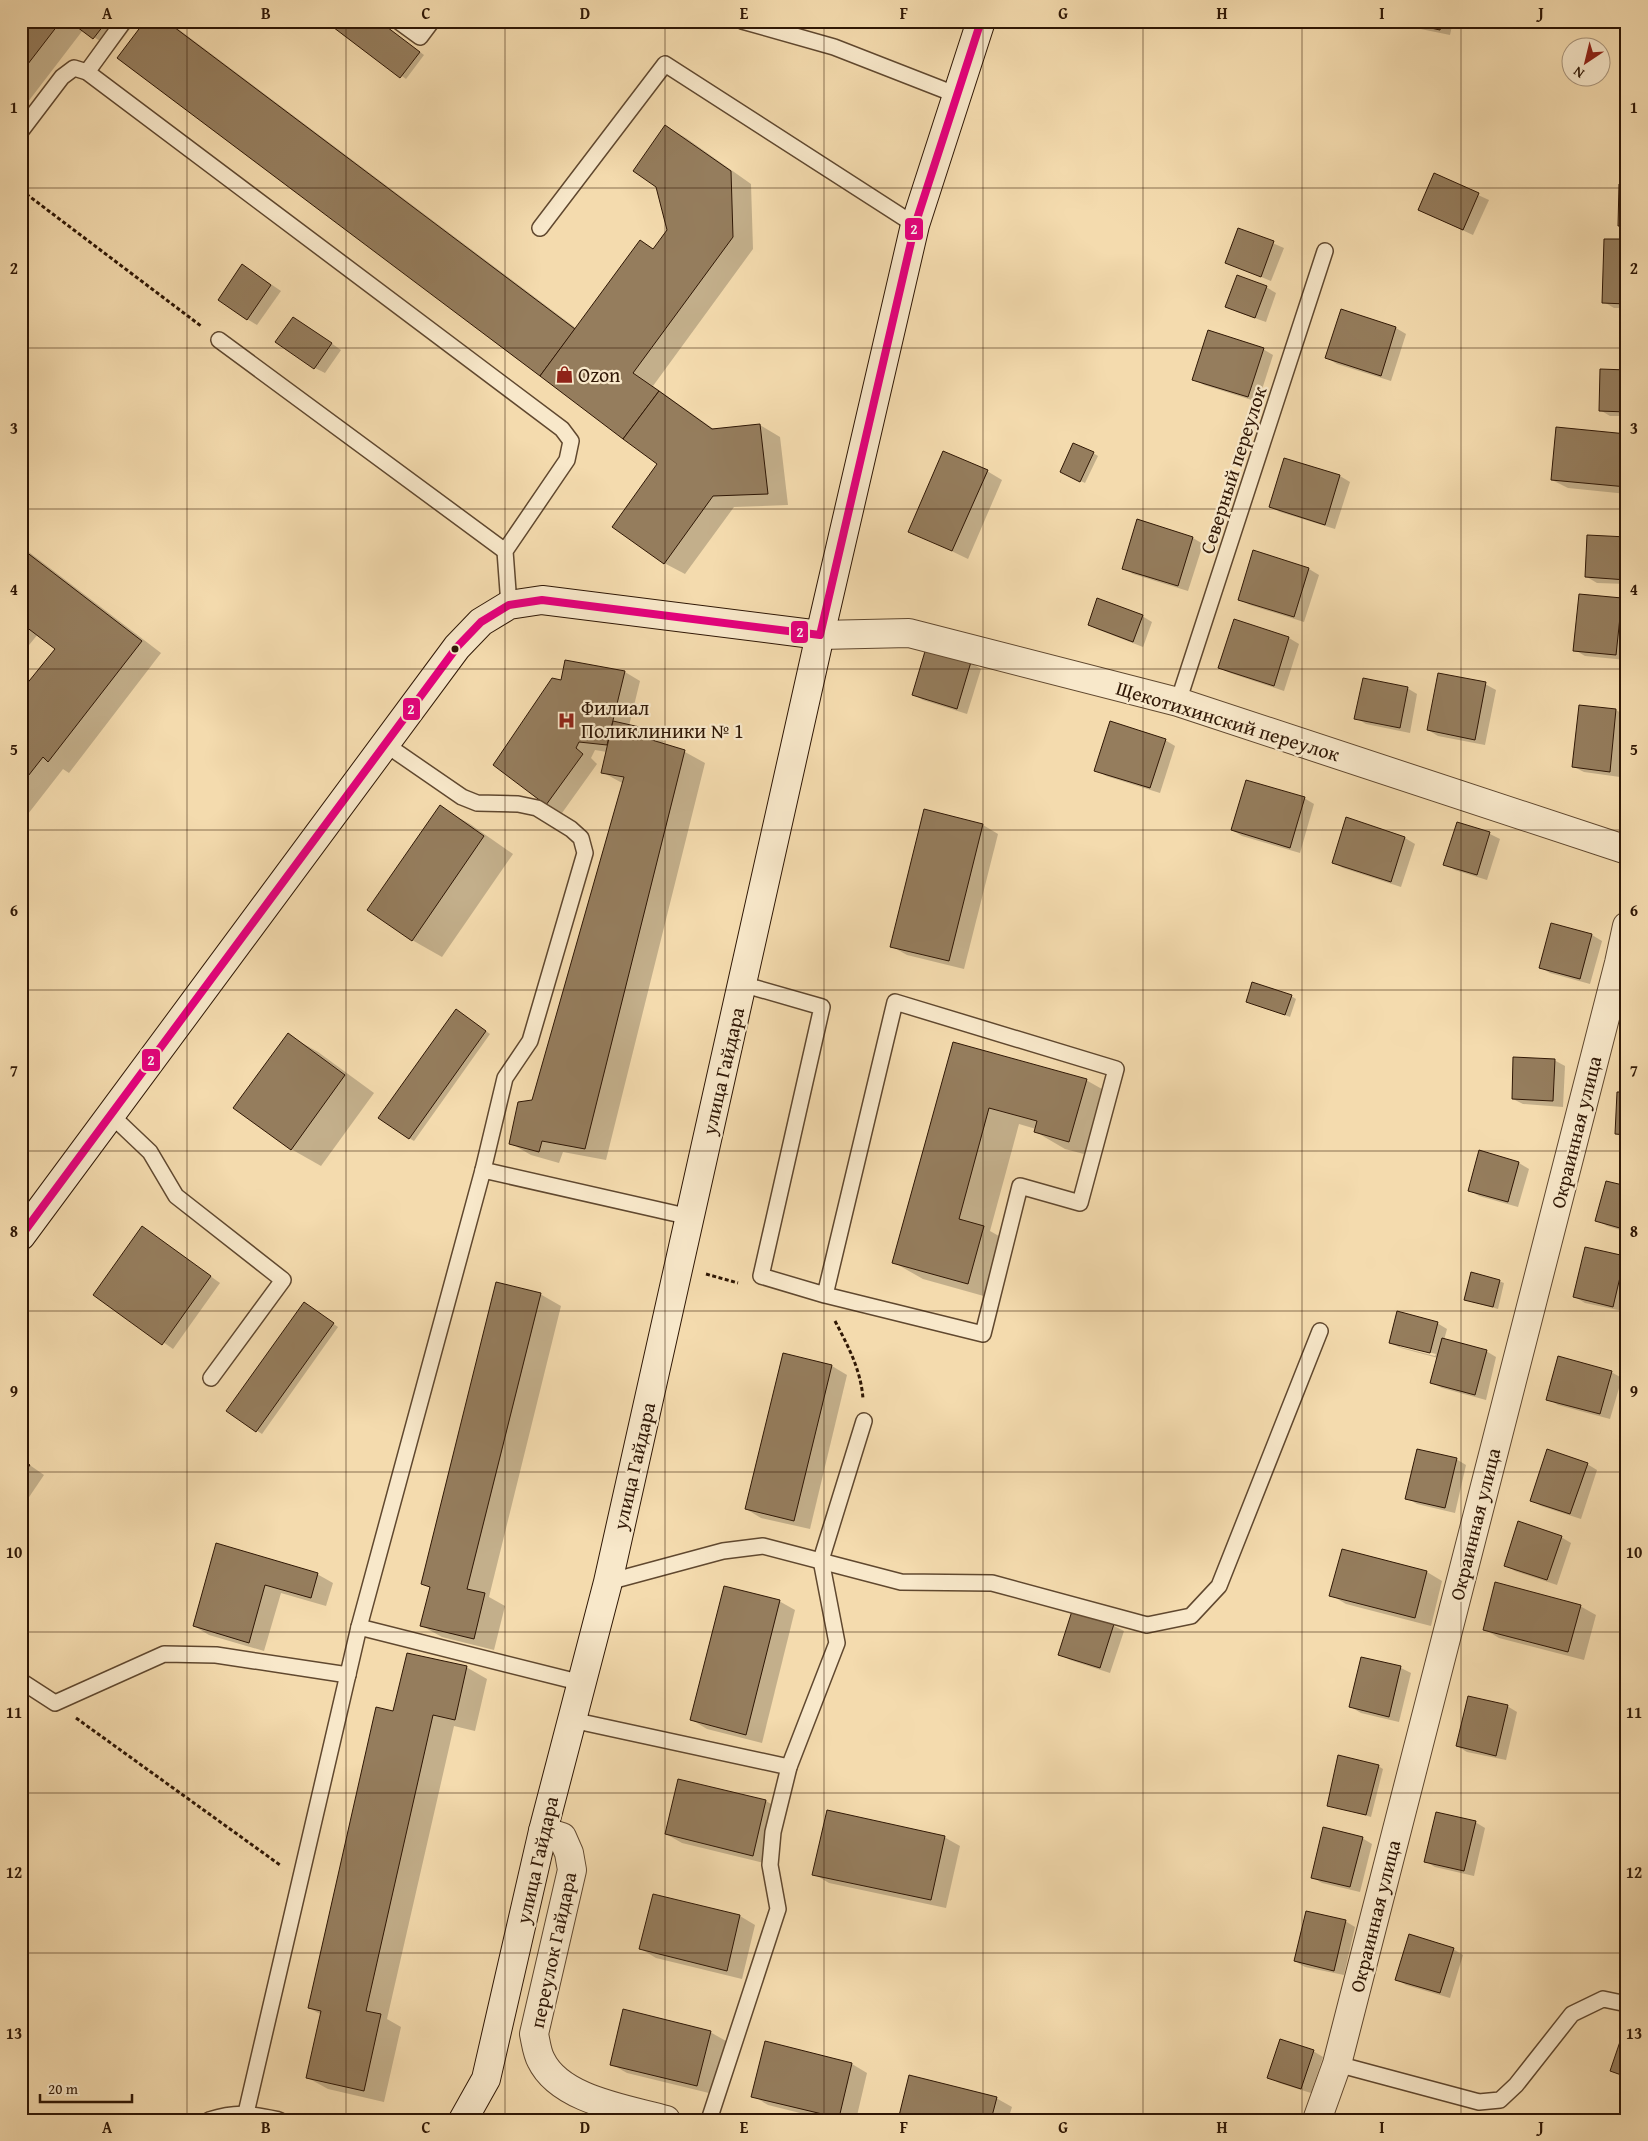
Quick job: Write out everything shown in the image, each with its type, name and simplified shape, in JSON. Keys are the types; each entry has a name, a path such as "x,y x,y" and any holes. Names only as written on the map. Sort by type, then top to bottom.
{"street":[{"name":"улица Гайдара","path":"463,2120 486,2079 543,1831 608,1582 820,635 915,225 981,21"},
{"name":"Щекотихинский переулок","path":"509,606 542,600 820,635 909,633 1178,702 1627,850"},
{"path":"21,1236 457,647 482,622 509,606"},
{"name":"Окраинная улица","path":"1317,2120 1337,2064 1626,935"},
{"name":"переулок Гайдара","path":"543,1831 562,1838 570,1853 572,1870 534,2034 541,2060 556,2080 582,2096 666,2120"}],"lane":[{"path":"87,72 124,21"},
{"path":"398,21 420,37 432,21"},
{"path":"742,21 834,47 957,95"},
{"path":"540,228 665,64 915,225"},
{"path":"21,131 62,77 74,68 87,72 562,429 571,442 567,460 505,552 509,606"},
{"name":"Северный переулок","path":"1178,702 1326,250"},
{"path":"219,340 505,552"},
{"path":"246,2113 359,1627 506,1078 530,1041 585,853 581,838 572,829 537,808 518,804 477,803 462,797 385,744"},
{"path":"742,984 822,1007 760,1276 825,1295 983,1334 1020,1186 1080,1202 1116,1069 895,1002 825,1295"},
{"path":"111,1115 150,1152 176,1196 283,1280 211,1378"},
{"path":"482,1170 690,1217"},
{"path":"608,1582 723,1551 763,1546 901,1582 992,1583 1147,1624 1191,1616 1219,1586 1320,1331"},
{"path":"709,2120 778,1909 770,1864 774,1832 789,1767 837,1643 821,1560 864,1421"},
{"path":"359,1627 582,1682"},
{"path":"21,1682 56,1703 164,1654 216,1655 348,1675"},
{"path":"572,1720 789,1767"},
{"path":"1337,2064 1479,2102 1500,2100 1516,2085 1572,2014 1603,1999 1627,2004"},
{"path":"209,2120 246,2113 279,2120"}],"path":[{"path":"21,190 219,340"},
{"path":"828,1315 835,1321 854,1357 862,1389 864,1421"},
{"path":"56,1703 300,1879"}],"building":[{"path":"21,21 61,21 21,73"},
{"path":"69,21 107,21 93,39"},
{"path":"145,21 166,21 575,329 540,376 117,58"},
{"path":"325,21 379,21 420,52 400,78"},
{"path":"1399,21 1442,21 1440,30"},
{"path":"1625,114 1627,114 1627,156 1623,156"},
{"path":"665,125 731,171 733,237 633,373 659,391 623,439 540,376 640,240 653,249 667,230 656,187 633,171"},
{"path":"1434,173 1479,193 1463,230 1418,210"},
{"path":"1619,184 1627,184 1627,226 1618,226"},
{"path":"1238,228 1274,241 1261,277 1225,263"},
{"path":"1604,239 1627,239 1627,304 1602,303"},
{"path":"242,264 271,285 247,320 218,300"},
{"path":"1237,275 1267,286 1255,318 1225,307"},
{"path":"1341,309 1396,327 1381,376 1325,358"},
{"path":"293,317 332,343 314,369 275,342"},
{"path":"1208,330 1264,348 1248,397 1192,380"},
{"path":"1600,369 1627,370 1627,412 1599,411"},
{"path":"659,391 712,429 760,424 768,494 713,496 664,564 612,527 657,464 623,439"},
{"path":"1556,427 1627,434 1627,487 1551,480"},
{"path":"1073,443 1094,452 1080,482 1060,472"},
{"path":"943,451 988,470 952,551 908,532"},
{"path":"1284,458 1340,475 1325,525 1269,507"},
{"path":"1137,519 1193,537 1178,586 1122,569"},
{"path":"1587,535 1627,537 1627,580 1585,577"},
{"path":"21,548 142,641 48,762 43,757 21,785 21,691 55,649 21,623"},
{"path":"1253,550 1309,568 1294,617 1238,600"},
{"path":"1579,594 1622,598 1616,655 1573,651"},
{"path":"1097,598 1143,615 1133,642 1088,625"},
{"path":"1234,619 1289,637 1274,686 1218,668"},
{"path":"926,648 971,662 957,709 912,695"},
{"path":"565,660 625,671 607,745 579,742 576,748 583,754 546,805 493,765 552,678 561,680"},
{"path":"1438,673 1486,682 1475,740 1427,730"},
{"path":"1363,678 1408,687 1400,728 1354,719"},
{"path":"1579,705 1616,709 1610,772 1572,767"},
{"path":"613,721 644,728 642,737 685,750 585,1149 542,1141 539,1152 509,1144 518,1102 532,1100 624,777 601,773"},
{"path":"1110,721 1166,739 1150,788 1094,771"},
{"path":"1246,780 1305,797 1290,848 1231,830"},
{"path":"440,805 484,836 412,941 367,910"},
{"path":"924,809 983,824 949,961 890,947"},
{"path":"1346,817 1405,837 1391,882 1332,863"},
{"path":"1457,822 1490,832 1477,875 1443,865"},
{"path":"1551,923 1592,934 1580,979 1539,968"},
{"path":"1252,982 1292,995 1285,1015 1246,1002"},
{"path":"456,1009 486,1031 409,1139 378,1118"},
{"path":"288,1033 345,1075 291,1150 233,1108"},
{"path":"953,1042 1087,1079 1069,1142 1034,1132 1037,1121 989,1108 959,1219 984,1226 968,1284 892,1263"},
{"path":"1513,1057 1555,1059 1553,1101 1512,1099"},
{"path":"1617,1092 1627,1092 1627,1135 1615,1134"},
{"path":"1479,1150 1519,1162 1508,1202 1468,1191"},
{"path":"1606,1181 1627,1186 1627,1230 1595,1221"},
{"path":"142,1226 211,1276 162,1345 93,1295"},
{"path":"1585,1247 1625,1256 1613,1307 1573,1297"},
{"path":"1471,1272 1500,1280 1493,1307 1464,1300"},
{"path":"496,1282 541,1293 467,1589 485,1593 474,1639 420,1626 430,1587 421,1584"},
{"path":"304,1302 334,1323 256,1432 226,1411"},
{"path":"1397,1311 1438,1322 1430,1353 1389,1343"},
{"path":"1442,1338 1487,1350 1475,1395 1430,1383"},
{"path":"783,1353 832,1365 794,1521 745,1509"},
{"path":"1558,1356 1612,1371 1600,1414 1546,1400"},
{"path":"1417,1449 1457,1458 1445,1508 1405,1499"},
{"path":"1547,1449 1588,1463 1570,1514 1530,1501"},
{"path":"21,1459 30,1465 21,1477"},
{"path":"1518,1521 1562,1536 1547,1580 1504,1566"},
{"path":"216,1543 318,1573 311,1598 265,1585 249,1643 193,1626"},
{"path":"1342,1549 1427,1571 1415,1618 1329,1596"},
{"path":"1495,1582 1581,1605 1568,1652 1483,1630"},
{"path":"724,1586 780,1600 746,1735 690,1720"},
{"path":"1072,1611 1114,1624 1100,1668 1058,1655"},
{"path":"407,1653 467,1666 455,1720 433,1715 366,2011 381,2014 364,2091 306,2078 321,2011 308,2008 376,1707 393,1711"},
{"path":"1361,1657 1401,1666 1389,1717 1349,1707"},
{"path":"1468,1696 1508,1705 1496,1756 1456,1746"},
{"path":"1338,1755 1379,1765 1366,1815 1327,1806"},
{"path":"678,1779 766,1800 753,1856 665,1834"},
{"path":"827,1810 945,1836 931,1900 812,1875"},
{"path":"1436,1812 1476,1821 1464,1871 1424,1862"},
{"path":"1323,1827 1363,1837 1350,1887 1311,1878"},
{"path":"653,1894 740,1915 727,1971 639,1949"},
{"path":"1306,1911 1346,1920 1334,1971 1294,1961"},
{"path":"1409,1934 1454,1948 1440,1993 1395,1980"},
{"path":"623,2009 711,2031 697,2086 610,2065"},
{"path":"1627,2024 1627,2077 1610,2071"},
{"path":"1280,2039 1314,2050 1301,2089 1267,2078"},
{"path":"765,2041 852,2063 839,2118 751,2097"},
{"path":"909,2075 997,2097 991,2120 898,2120"}],"transit line":[{"name":"2","path":"21,1236 457,647 481,622 509,605 542,600 820,635 915,225 981,21"}],"place":[{"name":"Ozon","path":"564,375"},
{"name":"Филиал Поликлиники № 1","path":"567,720"}]}
